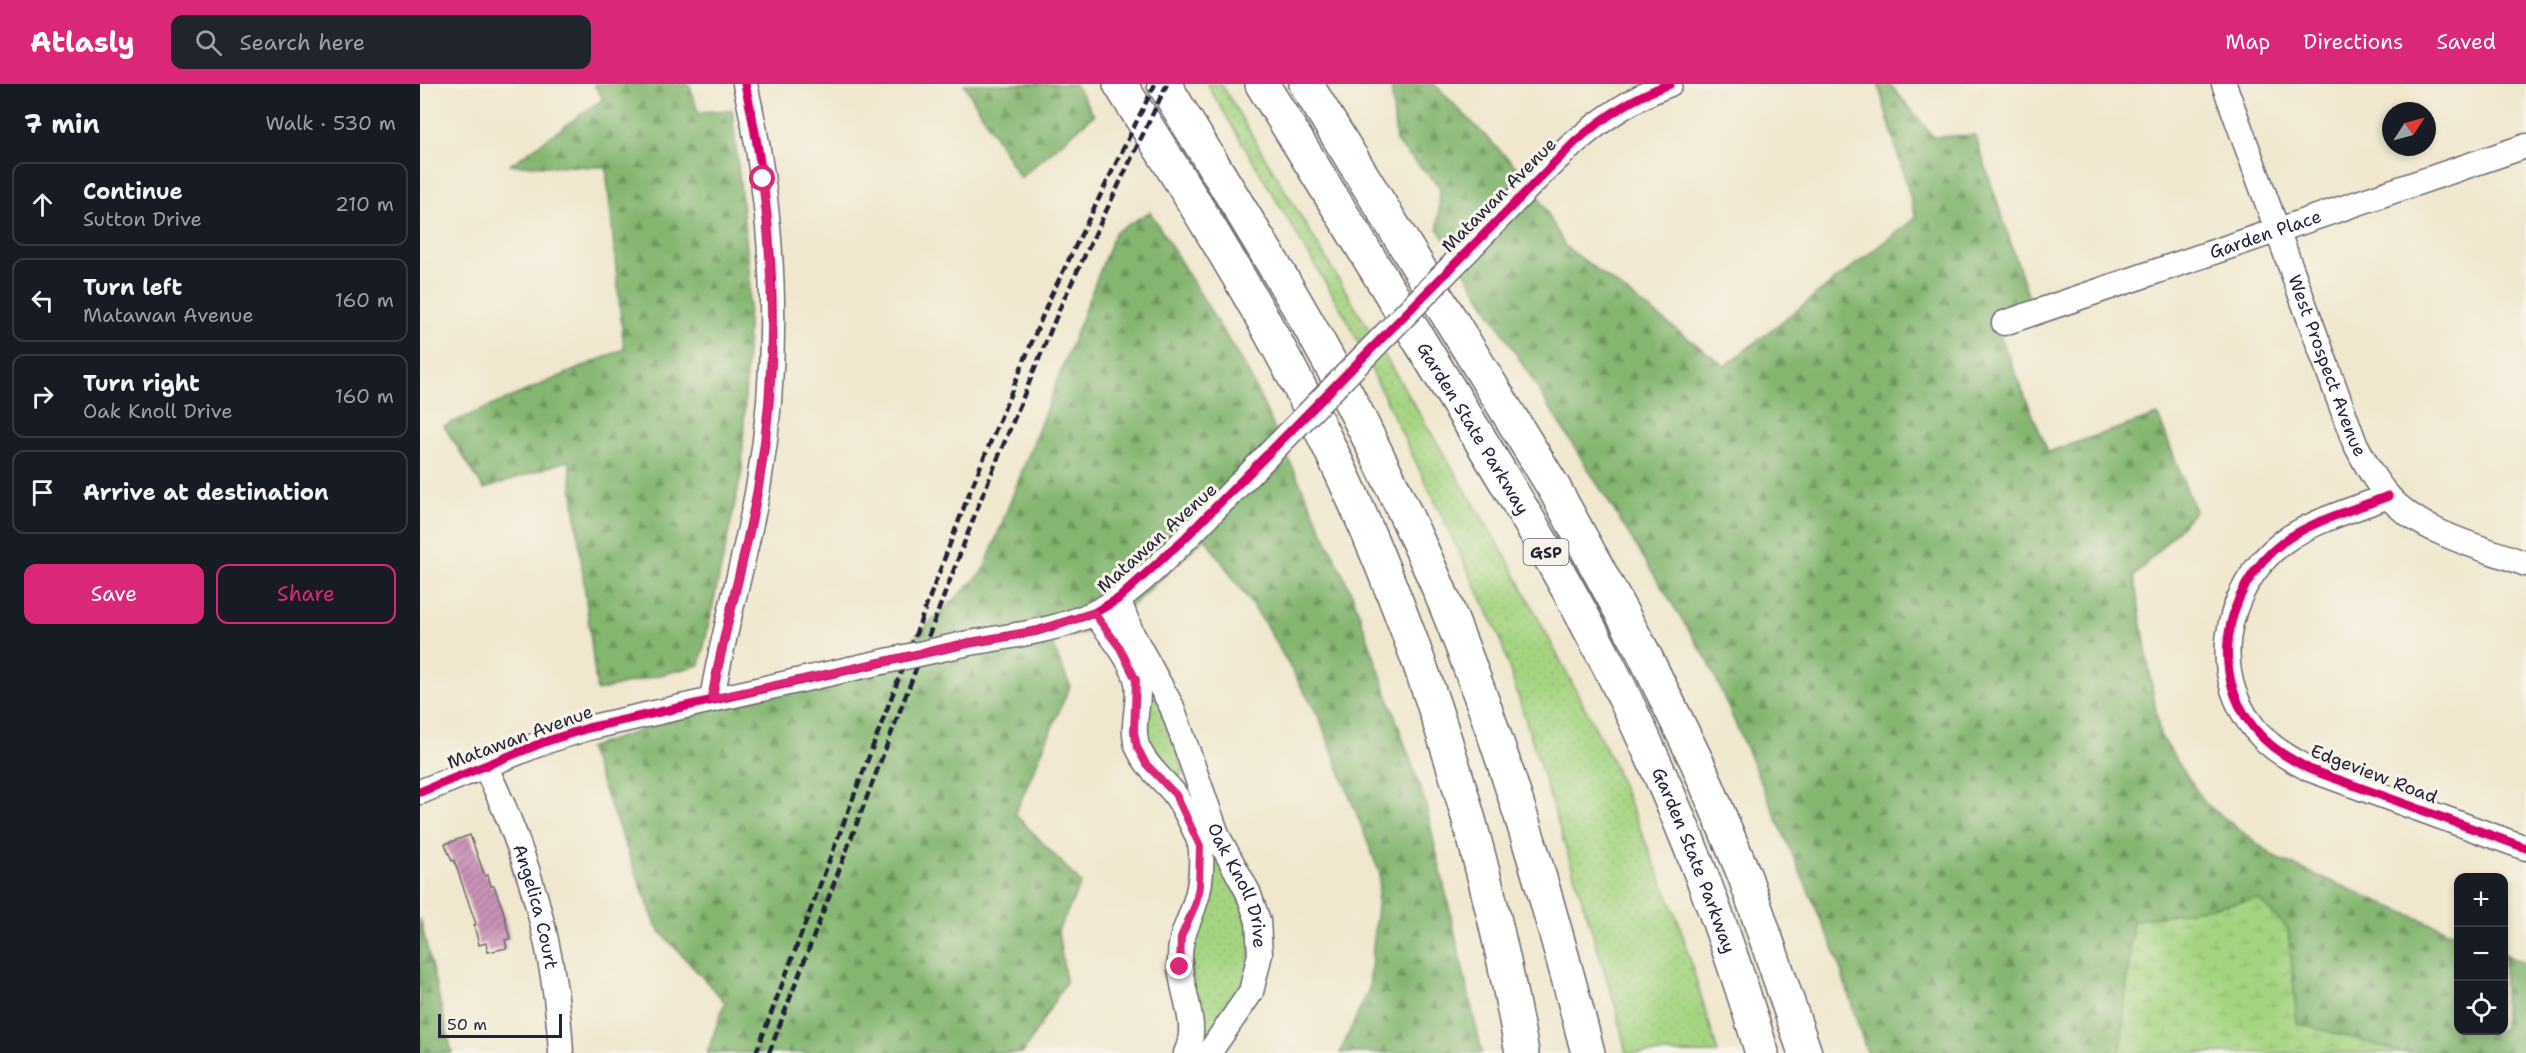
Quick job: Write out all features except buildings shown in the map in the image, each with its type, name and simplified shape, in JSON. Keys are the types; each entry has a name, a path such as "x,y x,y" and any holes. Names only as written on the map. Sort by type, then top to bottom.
{"highway":[{"path":"1120,84 1273,338 1328,446 1378,558 1423,673 1460,788 1493,908 1522,1053"},
{"path":"1164,84 1330,363 1409,522 1469,664 1524,826 1588,1053"},
{"name":"Garden State Parkway","path":"1262,84 1499,470 1606,661 1693,854 1734,965 1762,1053"},
{"name":"Garden State Parkway","path":"1306,84 1554,488 1643,652 1696,762 1745,877 1804,1053"}],"street":[{"path":"712,699 719,654 737,588 758,489 771,367 770,247 763,179 745,84"},
{"name":"Matawan Avenue","path":"420,792 588,728 969,643 1037,631 1094,613 1118,599 1226,498 1575,142 1602,119 1628,102 1667,84"},
{"name":"West Prospect Avenue","path":"2224,84 2354,441 2369,469 2388,496 2407,514 2428,527 2526,564"},
{"name":"Garden Place","path":"2004,323 2526,146"},
{"name":"Edgeview Road","path":"2388,496 2298,533 2268,555 2252,574 2233,610 2228,630 2226,651 2233,689 2241,709 2264,739 2283,755 2309,769 2526,848"},
{"name":"Oak Knoll Drive","path":"1118,599 1145,675 1134,732 1137,747 1146,764 1176,795 1200,846 1199,886 1196,903 1181,937 1180,947 1180,967 1199,1050"},
{"name":"Oak Knoll Drive","path":"1094,613 1120,648 1172,707 1218,837 1248,892 1258,921 1260,942 1256,975 1251,992 1199,1050"},
{"name":"Angelica Court","path":"485,766 528,871 539,909 551,959 561,1053"},
{"path":"1176,795 1197,781"}],"green space":[{"path":"594,84 689,84 698,112 732,110 750,277 742,471 700,665 597,691 569,460 484,489 444,426 624,349 606,167 510,165 603,99"},
{"path":"964,84 1075,84 1094,115 1020,178"},
{"path":"1207,84 1221,84 1510,564 1609,754 1679,923 1718,1053 1626,1053 1617,1011 1499,635 1347,319"},
{"path":"1391,84 1434,84 1530,181 1565,246 1725,366 1916,217 1878,84 1890,84 1933,137 1975,135 2035,316 1999,333 2048,452 2158,415 2195,511 2134,577 2160,735 2204,802 2276,858 2454,933 2454,1035 2508,1035 2508,956 2526,964 2526,1053 2398,1053 2398,1051 2297,1024 2288,929 2133,921 2120,1053 1867,1053 1835,952 1708,661 1438,229 1440,187 1396,142"},
{"path":"1150,212 1248,372 1353,596 1425,802 1482,1053 1340,1053 1369,989 1380,874 1319,717 1264,622 1205,538 1134,604 1084,633 1051,641 1070,686 1015,814 1081,883 1058,931 1066,982 1023,1053 707,1053 725,1002 657,928 588,748 860,658 900,651 983,572 1115,232"},
{"path":"1154,689 1184,771 1175,779 1168,778 1141,731 1146,690"},
{"path":"1193,797 1233,879 1253,937 1245,983 1208,1036 1201,1032 1192,990 1190,934 1197,916 1188,798"},
{"path":"2258,899 2288,929 2297,1023 2398,1051 2398,1053 2120,1053 2133,921"},
{"path":"420,918 452,1053 420,1053"}],"railway":[{"path":"756,1053 969,494 1050,298 1155,84"},
{"path":"769,1053 981,499 1062,303 1167,84"}],"cycle path":[{"path":"712,699 759,482 770,383 772,282 768,232 763,182 745,84"},
{"path":"420,792 544,742 588,728 969,643 1037,631 1094,613 1118,599 1185,538 1575,142 1620,108 1670,84"},
{"path":"2388,496 2334,516 2295,534 2262,562 2246,585 2235,610 2228,637 2228,664 2234,691 2245,716 2264,739 2280,752 2309,769 2526,848"}],"route":[{"path":"763,179 770,247 772,304 771,367 766,429 751,526 719,654 712,699 969,643 1037,631 1094,613 1120,648 1136,680 1137,708 1134,732 1137,747 1146,764 1176,795 1200,846 1202,867 1199,886 1196,903 1181,937 1180,967"}]}
